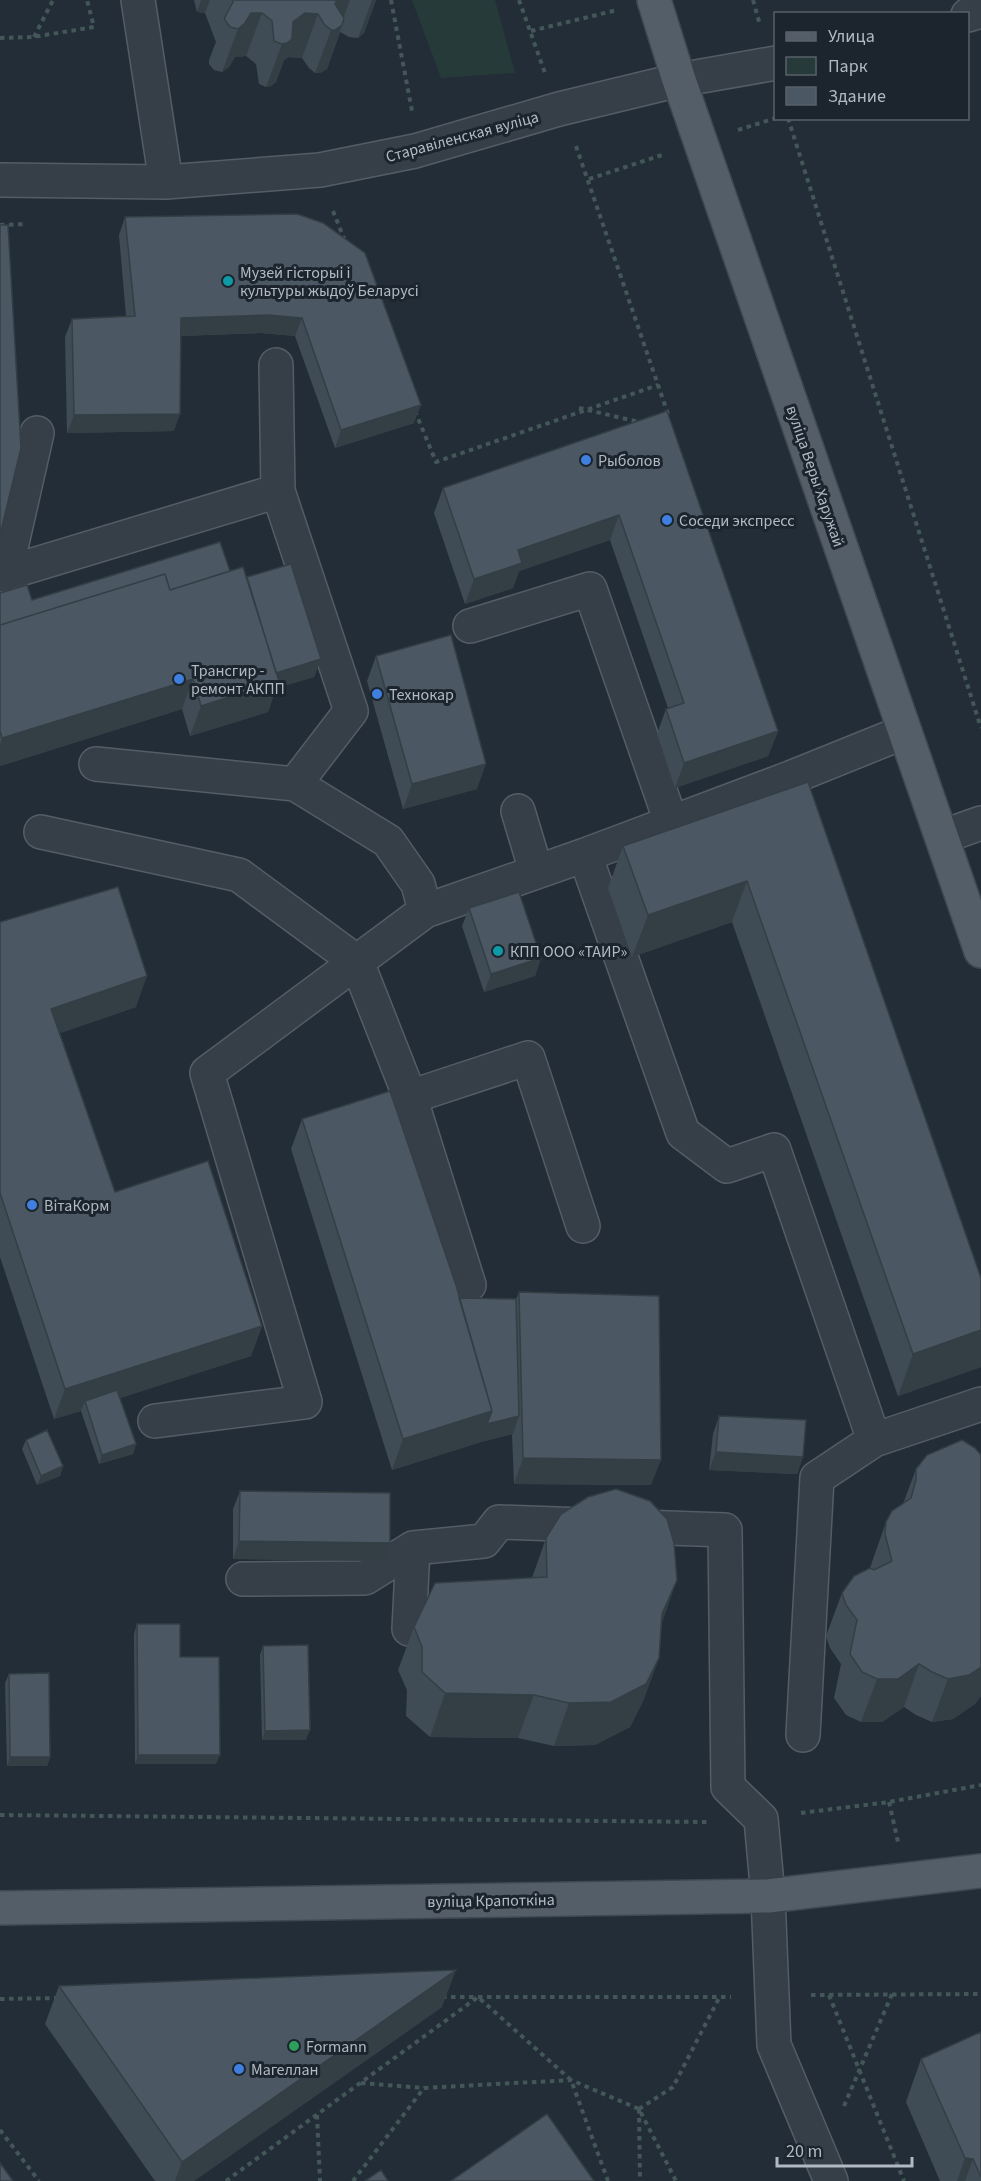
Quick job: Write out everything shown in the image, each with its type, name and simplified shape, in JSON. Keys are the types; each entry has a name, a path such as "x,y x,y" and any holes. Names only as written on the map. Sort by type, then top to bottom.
{"main road":[{"name":"вуліца Веры Харужай","path":"639,4 679,80 981,951"},
{"name":"вуліца Крапоткіна","path":"0,1908 768,1896 981,1871"}],"street":[{"path":"138,0 166,182"},
{"name":"Старавіленская вуліца","path":"0,180 166,182 320,170 404,153 559,109 679,80 774,63"},
{"path":"276,365 278,491 351,711 295,784"},
{"path":"2,574 37,433"},
{"path":"2,574 278,491"},
{"path":"470,626 590,589 671,822"},
{"path":"155,1421 305,1402 207,1073 425,911 585,855 790,778 904,732"},
{"path":"96,764 295,784 388,841 418,884 425,911"},
{"path":"518,811 536,871"},
{"path":"942,837 981,823"},
{"path":"41,832 239,874 357,962 410,1097 469,1285"},
{"path":"585,855 683,1133 727,1166 774,1150 874,1440"},
{"path":"410,1097 528,1058 583,1226"},
{"path":"803,1735 817,1478 874,1440 981,1404"},
{"path":"243,1579 364,1578 413,1548 484,1541 499,1522 725,1530 728,1787 761,1819 768,1896 770,1995 774,2045 827,2171"},
{"path":"409,1629 413,1548"}],"path":[{"path":"33,37 53,0"},
{"path":"0,38 33,37 94,27 87,0"},
{"path":"391,0 414,122"},
{"path":"519,0 548,80"},
{"path":"530,31 639,4"},
{"path":"735,131 774,119"},
{"path":"789,120 981,728"},
{"path":"589,179 664,154"},
{"path":"333,211 346,244"},
{"path":"414,407 436,462 533,426 658,385"},
{"path":"579,408 641,422"},
{"path":"0,1815 737,1823 890,1802 981,1785"},
{"path":"827,2171 858,2069 892,1994"},
{"path":"430,1997 719,1998 770,1995 981,1994"},
{"path":"829,1995 904,2181"},
{"path":"478,1997 571,2079 639,2109 676,2181"},
{"path":"226,2181 478,1997"},
{"path":"0,1998 60,1998"},
{"path":"639,2109 673,2087 719,1998"},
{"path":"360,2083 424,2088 571,2079"},
{"path":"571,2079 608,2181"},
{"path":"353,2181 424,2088"},
{"path":"639,2109 640,2181"},
{"path":"317,2115 320,2181"},
{"path":"0,2130 39,2181"}],"green space":[{"path":"412,0 495,0 515,73 441,78"}],"building":[{"path":"233,0 337,0 335,4 344,18 342,25 331,30 318,14 305,13 293,22 292,39 282,44 274,41 272,21 262,13 251,13 238,29 230,27 225,17"},
{"path":"297,214 323,223 365,253 421,405 341,430 302,318 268,315 181,318 180,414 74,415 72,319 135,316 125,217"},
{"path":"0,225 8,225 21,448 0,535"},
{"path":"667,411 778,731 684,763 666,709 684,703 619,515 518,550 522,563 474,579 443,488"},
{"path":"220,542 230,571 170,590 165,574 0,625 0,593 27,585 32,600"},
{"path":"291,564 321,659 276,673 247,577"},
{"path":"243,567 279,681 201,706 193,679 2,738 0,731 0,625 165,574 170,590"},
{"path":"451,635 486,764 412,784 376,656"},
{"path":"808,782 981,1278 981,1330 913,1354 747,881 648,915 623,846"},
{"path":"118,887 147,976 51,1009 115,1192 208,1161 262,1326 65,1389 0,1193 0,922"},
{"path":"519,892 541,958 491,974 469,908"},
{"path":"390,1091 456,1285 492,1411 403,1439 302,1119"},
{"path":"519,1292 659,1296 661,1460 523,1458"},
{"path":"459,1298 516,1299 519,1416 487,1424 492,1411"},
{"path":"117,1390 136,1444 102,1455 85,1401"},
{"path":"719,1416 806,1420 803,1457 716,1452"},
{"path":"47,1430 63,1466 41,1476 26,1440"},
{"path":"962,1440 981,1455 981,1667 969,1675 948,1679 919,1664 898,1679 877,1679 862,1672 850,1654 857,1620 846,1605 842,1593 854,1576 892,1561 885,1534 886,1522 892,1511 911,1498 916,1480 916,1469 927,1455"},
{"path":"616,1489 650,1501 667,1519 674,1543 677,1580 662,1614 659,1658 646,1684 611,1702 569,1703 534,1695 445,1693 422,1672 422,1647 414,1627 435,1583 547,1577 546,1538 561,1514 588,1497"},
{"path":"240,1491 390,1493 390,1543 239,1541"},
{"path":"137,1624 180,1624 180,1657 219,1657 220,1755 138,1755"},
{"path":"308,1645 310,1730 265,1731 263,1646"},
{"path":"49,1673 50,1757 10,1757 9,1674"},
{"path":"456,1970 182,2162 59,1986"},
{"path":"981,2032 981,2177 973,2159 965,2158 921,2059"},
{"path":"547,2114 594,2181 451,2181"},
{"path":"0,2163 13,2181 0,2181"},
{"path":"381,2170 388,2181 365,2181"}],"place":[{"name":"Музей гісторыі і культуры жыдоў Беларусі","path":"228,281"},
{"name":"Рыболов","path":"586,460"},
{"name":"Соседи экспресс","path":"667,520"},
{"name":"Трансгир - ремонт АКПП","path":"179,679"},
{"name":"Технокар","path":"377,694"},
{"name":"КПП ООО «ТАИР»","path":"498,951"},
{"name":"ВітаКорм","path":"32,1205"},
{"name":"Formann","path":"294,2046"},
{"name":"Магеллан","path":"239,2069"}]}
